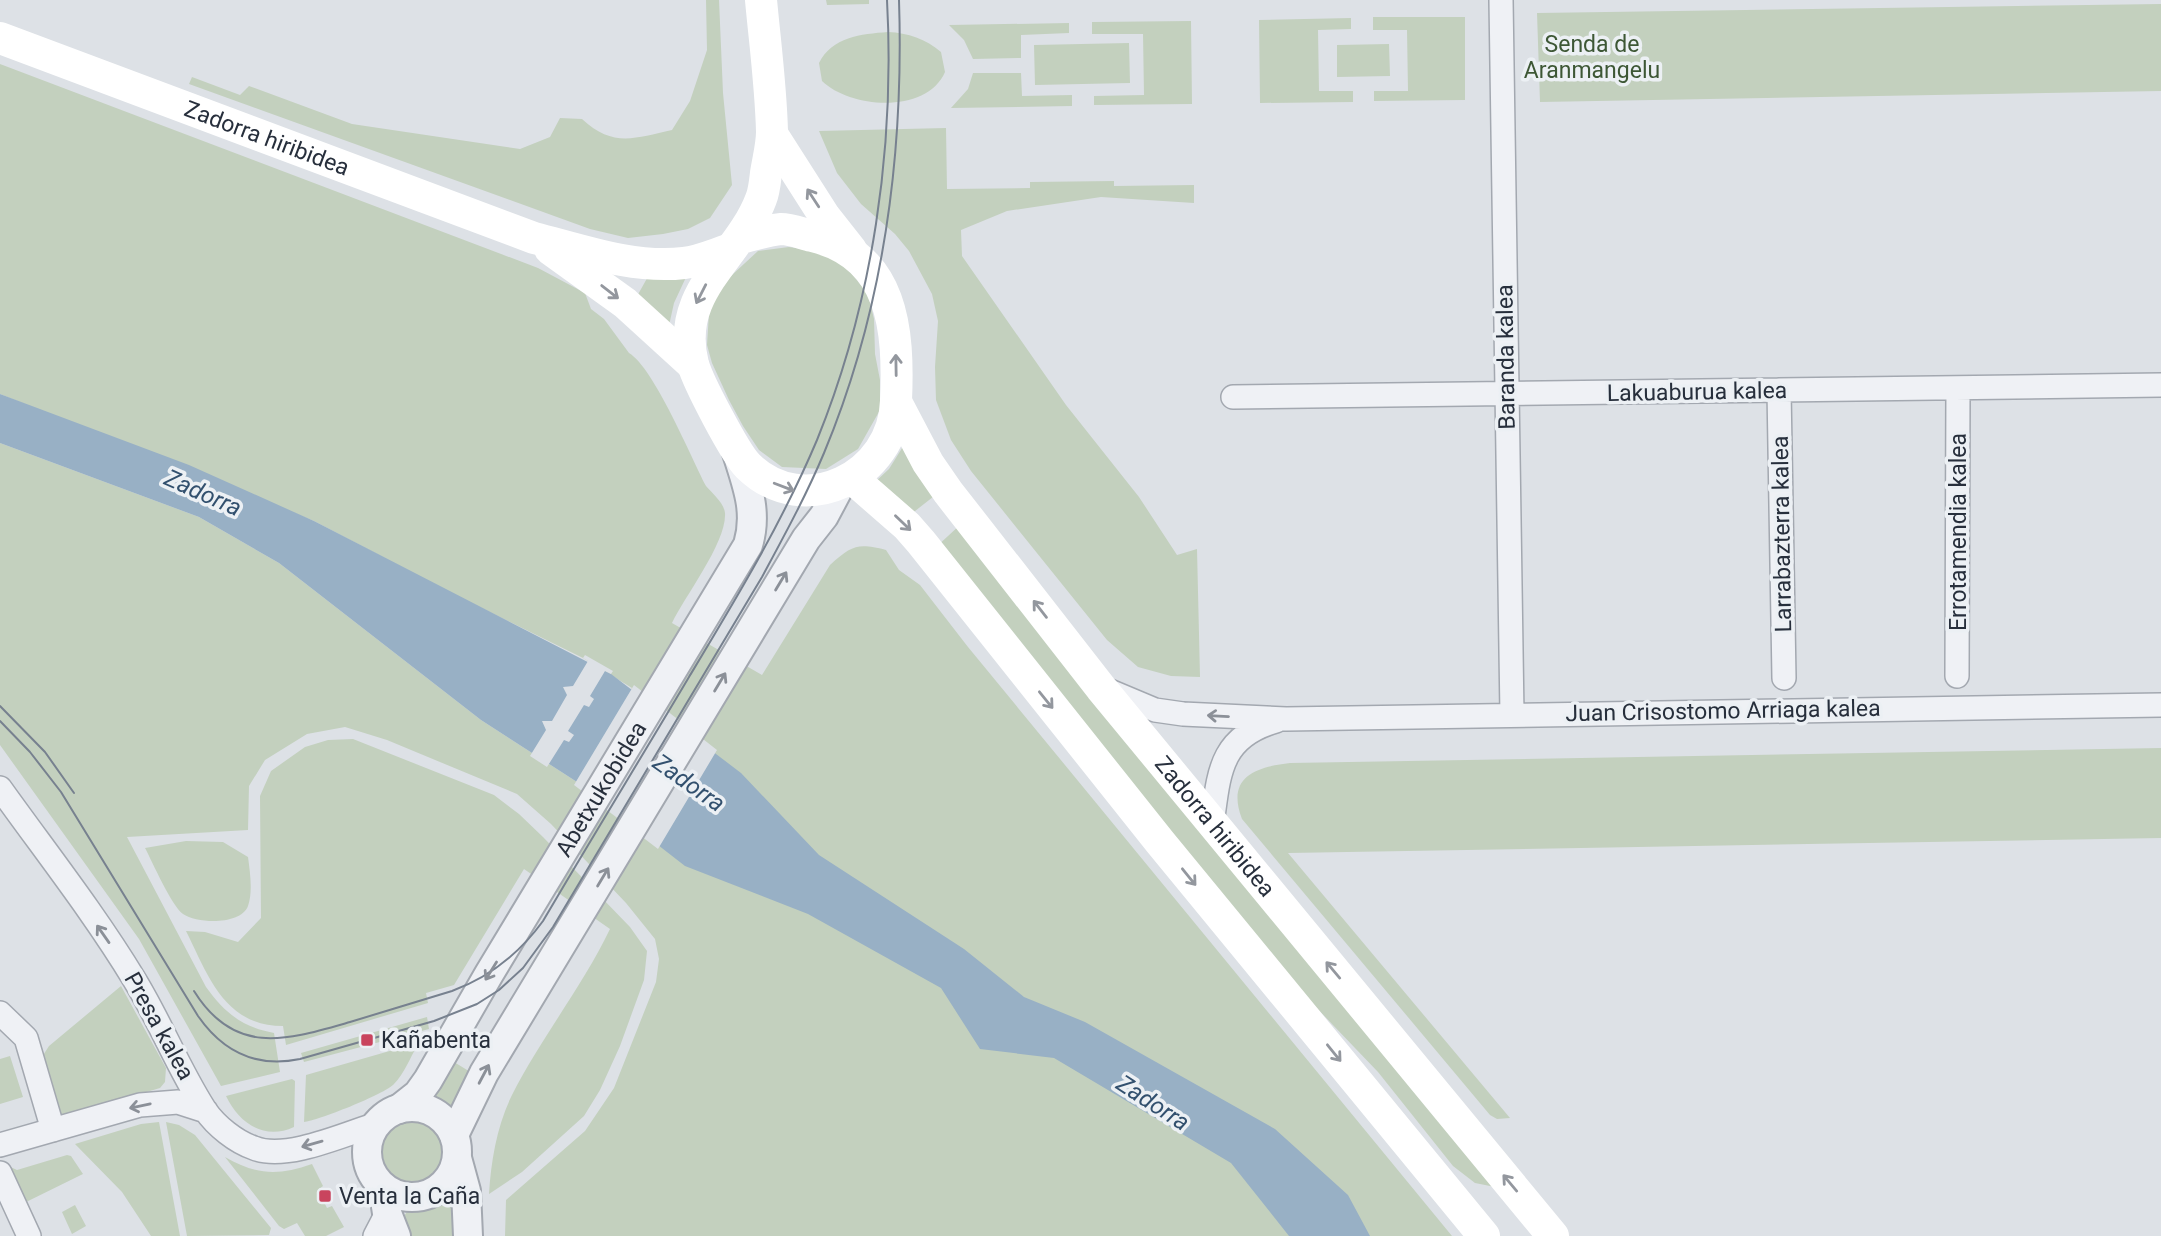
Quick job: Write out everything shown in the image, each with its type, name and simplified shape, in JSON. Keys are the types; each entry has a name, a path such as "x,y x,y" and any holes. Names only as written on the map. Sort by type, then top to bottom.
{"main road":[{"path":"735,244 761,199 772,134 761,0"},
{"name":"Zadorra hiribidea","path":"0,38 534,238 610,257 682,263 735,244 782,229 834,241 854,253 877,278 886,295 895,328 897,402 894,422 883,447 870,464 847,481 794,491 762,477 737,453 693,365 690,323 694,308 711,274 735,244"},
{"path":"772,134 825,217 854,253"},
{"name":"Zadorra hiribidea","path":"534,238 604,287 693,365"},
{"name":"Zadorra hiribidea","path":"897,402 928,463 948,492 1101,688 1553,1236"},
{"path":"847,481 907,526 921,542 1160,842 1484,1236"}],"street":[{"name":"Baranda kalea","path":"1501,0 1511,715"},
{"name":"Lakuaburua kalea","path":"1233,397 1507,396 2161,385"},
{"name":"Errotamendia kalea","path":"1957,676 1958,388"},
{"name":"Larrabazterra kalea","path":"1779,390 1784,678"},
{"name":"Abetxukobidea","path":"388,1116 418,1094 428,1080 482,985 747,545 753,529 750,497 737,453"},
{"name":"Abetxukobidea","path":"385,1218 402,1196 428,1194 450,1177 455,1147 484,1073 806,539 847,481"},
{"name":"Juan Crisostomo Arriaga kalea","path":"1101,688 1130,701 1165,711 1286,719 2161,705"},
{"name":"Juan Crisostomo Arriaga kalea","path":"1212,824 1219,771 1233,746 1260,726 1286,719"},
{"name":"Presa kalea","path":"0,788 134,980 206,1111 231,1137 267,1152 308,1146 388,1116"},
{"path":"0,1013 26,1038 53,1130"},
{"path":"0,1145 140,1105 178,1102 206,1111"},
{"path":"385,1218 368,1161 369,1138 388,1116 411,1107 430,1111 448,1125 455,1147 466,1191 468,1236"},
{"path":"0,1173 29,1236"}],"green space":[{"path":"706,0 719,0 723,93 732,185 710,218 688,229 663,234 628,238 590,229 189,84 192,77 240,95 249,86 352,124 520,149 550,137 560,118 582,119 604,134 635,138 672,130 690,101 707,50"},
{"path":"826,0 869,0 869,4 827,5"},
{"name":"Senda de Aranmangelu","path":"2161,4 2161,91 1540,102 1537,13"},
{"path":"1373,17 1465,17 1465,100 1374,101 1374,91 1408,91 1407,30 1373,30"},
{"path":"1351,18 1351,29 1318,30 1319,91 1353,91 1353,102 1260,103 1259,20"},
{"path":"1191,21 1192,104 1094,105 1094,96 1144,95 1143,34 1092,34 1092,22"},
{"path":"1069,23 1069,33 1021,35 1021,58 973,59 964,40 949,25"},
{"path":"888,32 916,38 941,52 945,72 936,86 906,101 888,103 851,97 822,81 819,63 831,47 848,38"},
{"path":"1129,43 1130,83 1035,85 1034,45"},
{"path":"1389,44 1390,76 1337,77 1337,45"},
{"path":"0,64 538,268 585,293 591,309 604,319 649,376 706,486 724,509 724,525 713,553 672,623 762,675 830,565 856,547 886,550 899,570 920,585 1452,1236 505,1236 506,1200 585,1131 614,1088 656,982 659,959 655,939 626,903 551,824 517,794 387,740 345,727 307,734 265,760 249,786 248,830 127,837 206,987 235,1018 274,1033 280,1072 221,1086 139,939 0,745 0,443 199,517 279,563 481,720 577,782 632,688 583,658 314,521 0,394"},
{"path":"973,73 1021,73 1022,96 1072,95 1072,106 951,108 968,89"},
{"path":"946,128 947,189 1030,188 1030,182 1114,181 1114,186 1194,185 1194,203 1101,197 1007,211 961,230 962,256 1066,405 1139,497 1177,555 1197,549 1200,677 1171,676 1138,667 1107,640 971,471 951,440 936,400 938,321 932,294 909,251 895,234 861,204 837,173 819,131"},
{"path":"789,247 816,251 844,264 868,294 874,319 880,410 858,449 826,469 782,467 759,450 729,400 707,345 709,313 719,287 758,251"},
{"path":"650,273 688,273 674,303 668,330 636,298"},
{"path":"904,445 938,493 910,515 874,483 889,469"},
{"path":"961,524 1495,1187 1475,1183 1453,1166 1378,1072 1263,952 935,548"},
{"path":"353,739 494,795 543,837 630,927 647,951 644,980 620,1046 600,1090 584,1116 522,1172 489,1194 496,1143 502,1118 512,1095 610,929 524,869 454,985 426,993 428,1003 286,1045 283,1026 263,1024 232,1008 211,980 186,931 205,932 238,942 261,918 260,796 271,771 305,747 328,740"},
{"path":"2161,748 2161,838 1288,853 1510,1118 1497,1119 1490,1115 1242,819 1238,805 1238,793 1247,777 1255,771 1290,763"},
{"path":"186,841 223,842 248,857 251,882 248,906 244,912 228,920 208,921 190,917 178,909 145,848"},
{"path":"121,986 166,1068 165,1082 160,1088 66,1116 57,1113 38,1063 49,1046"},
{"path":"427,1017 429,1029 304,1062 301,1053"},
{"path":"414,1044 417,1046 394,1084 350,1106 304,1122 306,1075"},
{"path":"10,1056 23,1097 0,1104 0,1059"},
{"path":"454,1062 472,1073 449,1109 431,1098"},
{"path":"292,1079 295,1081 294,1127 283,1131 273,1132 254,1127 238,1114 226,1096"},
{"path":"407,1120 419,1120 435,1129 442,1139 442,1163 435,1173 419,1182 407,1182 396,1177 387,1168 382,1157 382,1145 387,1134 396,1125"},
{"path":"159,1122 180,1236 151,1236 122,1192 75,1144 141,1124"},
{"path":"166,1122 179,1125 195,1135 271,1228 269,1235 187,1236"},
{"path":"71,1156 83,1174 20,1205 6,1165 17,1170"},
{"path":"225,1157 267,1172 312,1164 323,1186 318,1190 327,1208 332,1206 344,1227 326,1236 305,1236 297,1223 284,1229"},
{"path":"455,1194 458,1236 403,1236 403,1222 408,1211 428,1206"},
{"path":"75,1205 86,1226 72,1234 62,1212"}],"water":[{"name":"Zadorra","path":"0,394 189,465 314,521 611,674 741,773 819,855 964,949 1024,997 1085,1022 1275,1129 1348,1195 1370,1236 1289,1236 1231,1163 1054,1058 980,1049 941,988 808,914 685,866 577,782 481,720 279,563 199,517 0,443"}],"pier":[{"path":"585,655 613,671 611,674 605,671 590,696 594,699 589,707 584,705 568,731 574,735 569,742 564,740 547,767 530,756 546,730 542,721 552,721 567,695 563,687 573,686 588,661 583,658"},
{"path":"634,685 717,750 658,849 574,785"}],"tram line":[{"path":"194,991 210,1012 227,1026 245,1035 284,1038 305,1034 452,991 479,979 514,954 543,921 741,590 774,531 817,440 853,334 876,224 887,112 887,0"},
{"path":"0,721 30,752 61,792 198,1016 208,1029 230,1048 255,1059 300,1059 434,1021 477,1004 499,990 523,968 553,927 762,577 824,453 845,399 862,343 886,231 898,116 899,0"},
{"path":"0,706 45,752 74,793"}],"place":[{"name":"Kañabenta","path":"367,1040"},
{"name":"Venta la Caña","path":"325,1196"}]}
